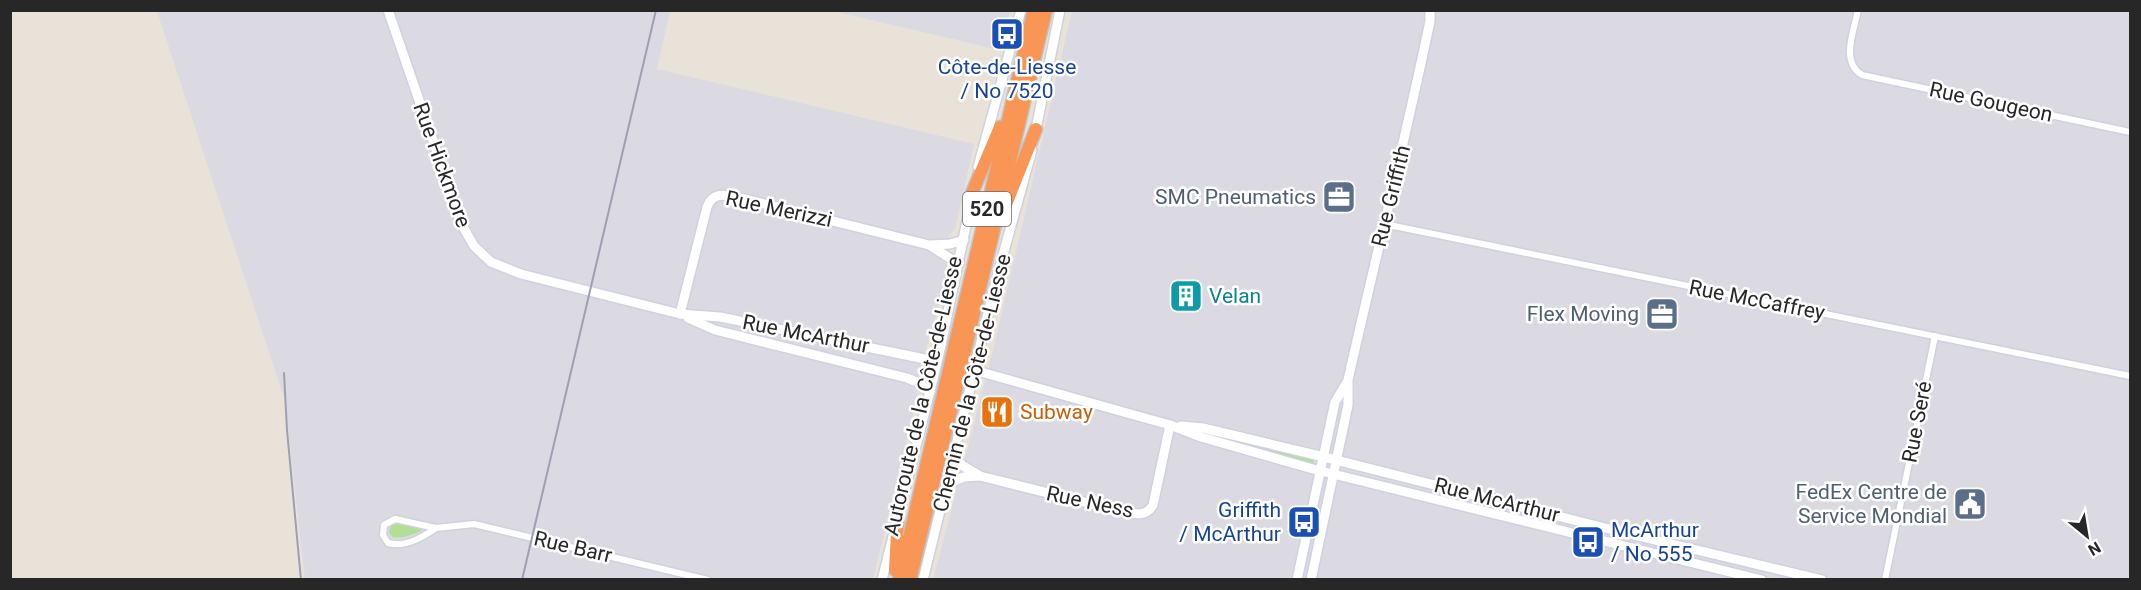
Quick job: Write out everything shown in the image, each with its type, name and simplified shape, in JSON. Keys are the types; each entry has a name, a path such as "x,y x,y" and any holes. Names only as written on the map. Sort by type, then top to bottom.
{"highway":[{"name":"Autoroute de la Côte-de-Liesse","path":"960,350 1034,10"},
{"name":"Autoroute de la Côte-de-Liesse","path":"897,579 989,251 1046,10"},
{"path":"972,193 990,153 1021,70"},
{"path":"989,251 1036,129"},
{"name":"Autoroute de la Côte-de-Liesse","path":"910,579 951,384"},
{"path":"897,579 898,514"}],"street":[{"name":"Rue Hickmore","path":"388,10 462,225 478,251 491,262 511,271 680,314"},
{"name":"Chemin de la Côte-de-Liesse","path":"882,579 941,345 972,193 1021,10"},
{"name":"Chemin de la Côte-de-Liesse","path":"924,579 998,273 1024,183 1060,10"},
{"name":"Rue Griffith","path":"1311,579 1348,405 1348,380 1406,137 1430,21 1430,10"},
{"name":"Rue Gougeon","path":"1858,10 1850,60 1853,68 1865,76 2130,132"},
{"name":"Rue Merizzi","path":"680,314 707,207 716,195 736,197 929,245 959,264"},
{"name":"Rue McCaffrey","path":"1384,224 2130,376"},
{"name":"Rue Merizzi","path":"929,245 964,240"},
{"name":"Rue McArthur","path":"680,314 720,317 930,360"},
{"path":"680,314 715,330 907,378 919,383 930,392"},
{"name":"Rue Seré","path":"1885,579 1935,336"},
{"name":"Rue McArthur","path":"981,372 1170,425 1201,437 1320,471 1762,579"},
{"name":"Rue Griffith","path":"1297,579 1335,402 1348,380"},
{"name":"Rue McArthur","path":"1170,425 1203,428 1323,456 1822,579"},
{"name":"Rue Ness","path":"953,456 963,466 980,476 1124,512 1143,514 1149,512 1153,505 1170,425"},
{"name":"Rue Ness","path":"946,484 964,477 980,476"},
{"name":"Rue Barr","path":"436,528 425,536 396,545 388,543 383,535 386,523 395,519 436,528 466,524 487,526 708,579"}],"shaded area":[{"path":"1010,10 1000,50 833,11"},
{"path":"157,11 670,11 657,69 974,144 955,229 949,235 944,261 947,265 946,279 920,369 918,392 873,579 305,579 285,401"},
{"path":"1072,11 2130,11 2130,579 933,580 993,351"}],"green space":[{"path":"1242,442 1313,459 1314,463 1241,444"},
{"path":"391,525 421,529 421,531 403,537 392,537 389,532"}],"railway":[{"path":"522,580 656,10"},
{"path":"284,373 301,580"}],"place":[{"name":"Côte-de-Liesse / No 7520","path":"1007,34"},
{"name":"SMC Pneumatics","path":"1339,197"},
{"name":"Velan","path":"1186,296"},
{"name":"Flex Moving","path":"1662,314"},
{"name":"Subway","path":"997,412"},
{"name":"FedEx Centre de Service Mondial","path":"1970,504"},
{"name":"Griffith / McArthur","path":"1304,522"},
{"name":"McArthur / No 555","path":"1588,542"}]}
